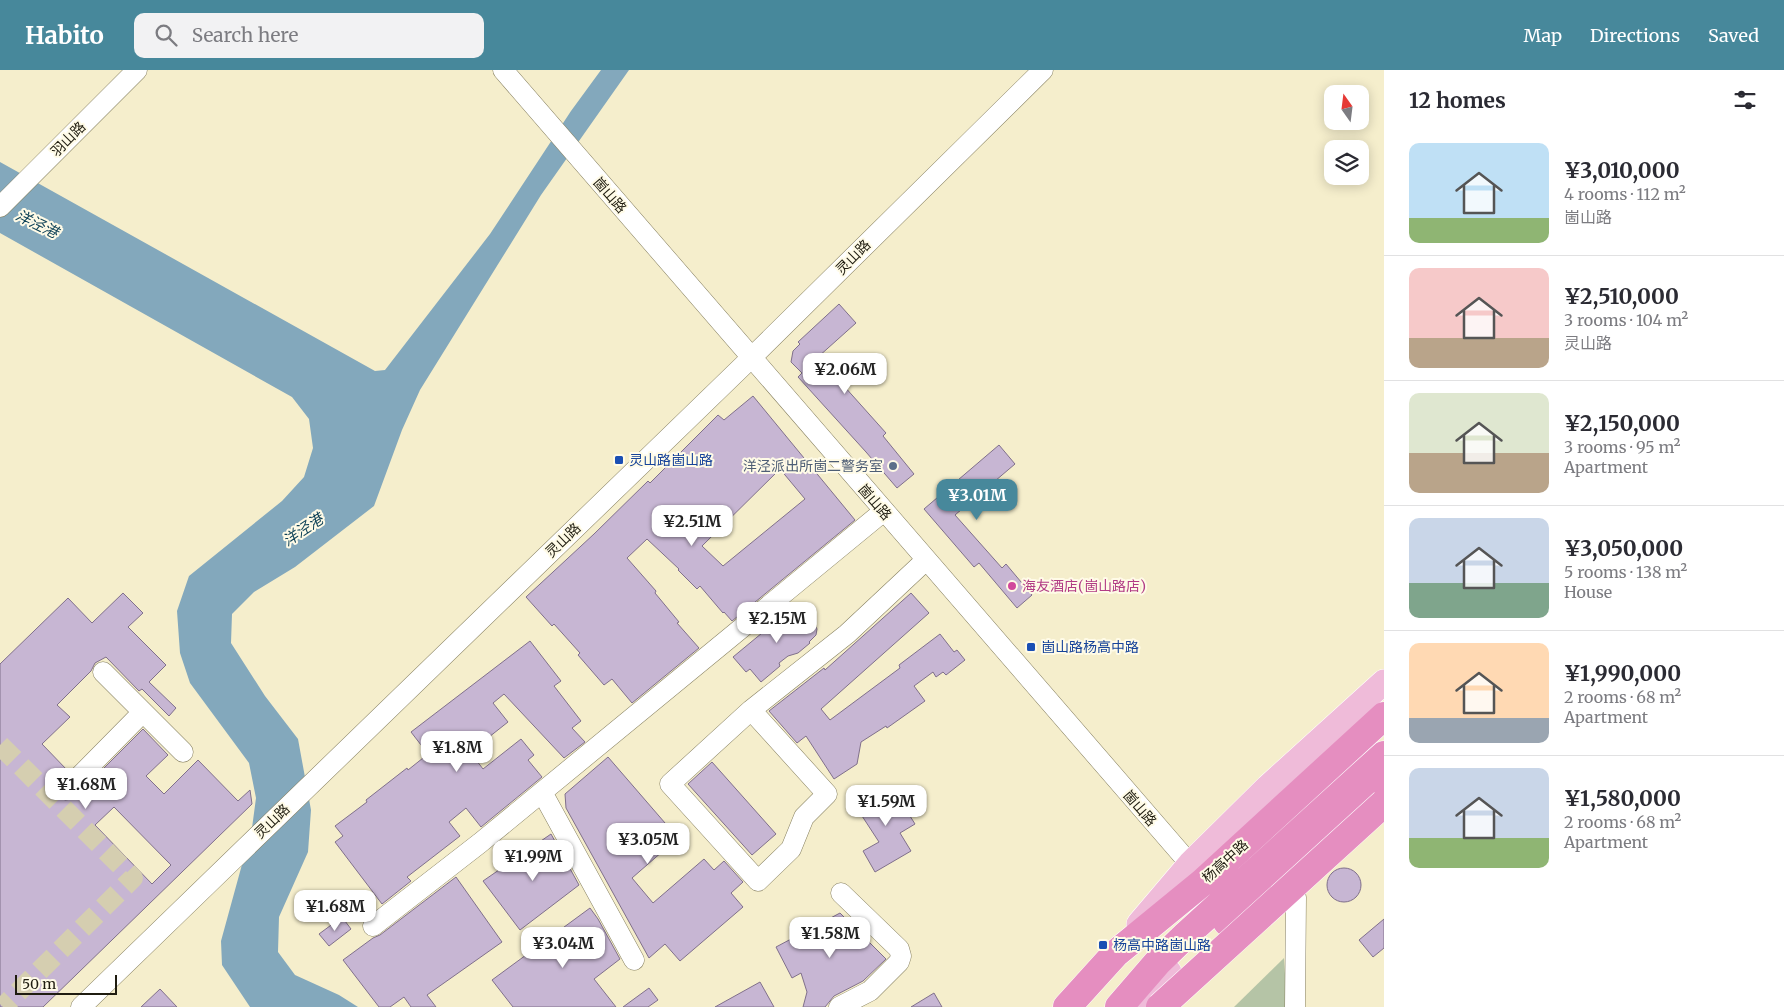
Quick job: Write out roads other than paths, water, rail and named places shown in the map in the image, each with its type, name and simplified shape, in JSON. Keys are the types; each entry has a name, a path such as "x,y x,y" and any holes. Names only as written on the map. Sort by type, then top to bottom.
{"highway":[{"name":"杨高中路","path":"1067,1007 1114,954 1203,882 1378,698"},
{"path":"1119,1007 1157,963 1186,935 1384,755"},
{"path":"1129,1007 1384,786"},
{"path":"1160,1007 1384,803"}],"main road":[{"path":"1114,954 1190,864 1268,787 1378,698 1384,676"},
{"path":"1136,1007 1169,972"}],"street":[{"name":"羽山路","path":"0,207 137,70"},
{"name":"崮山路","path":"503,70 1190,864"},
{"name":"灵山路","path":"81,1007 751,358 1043,70"},
{"path":"373,926 472,849 884,512"},
{"path":"751,710 826,794 804,817 791,849 758,881 670,784 751,710 847,634 926,560"},
{"path":"103,672 183,752"},
{"path":"68,788 143,712"},
{"path":"542,792 634,960"},
{"path":"1277,878 1296,896 1295,1007"},
{"path":"839,1007 870,991 899,962 901,956 898,949 841,893"}],"water":[{"name":"洋泾港","path":"601,70 629,70 541,195 420,390 402,430 374,506 295,567 254,592 232,614 231,643 265,696 298,739 311,810 308,852 279,917 278,952 295,975 339,995 358,1007 250,1007 222,965 221,941 252,828 256,798 249,763 190,683 180,653 177,611 189,576 282,501 304,477 313,448 309,419 292,397 0,233 0,162 375,371 385,370 490,234 571,111"}],"tunnel":[{"path":"0,745 133,878 3,1007"}],"place":[{"name":"灵山路崮山路","path":"619,460"},
{"name":"洋泾派出所崮二警务室","path":"893,466"},
{"name":"海友酒店(崮山路店)","path":"1012,586"},
{"name":"崮山路杨高中路","path":"1031,647"},
{"name":"杨高中路崮山路","path":"1103,945"}]}
